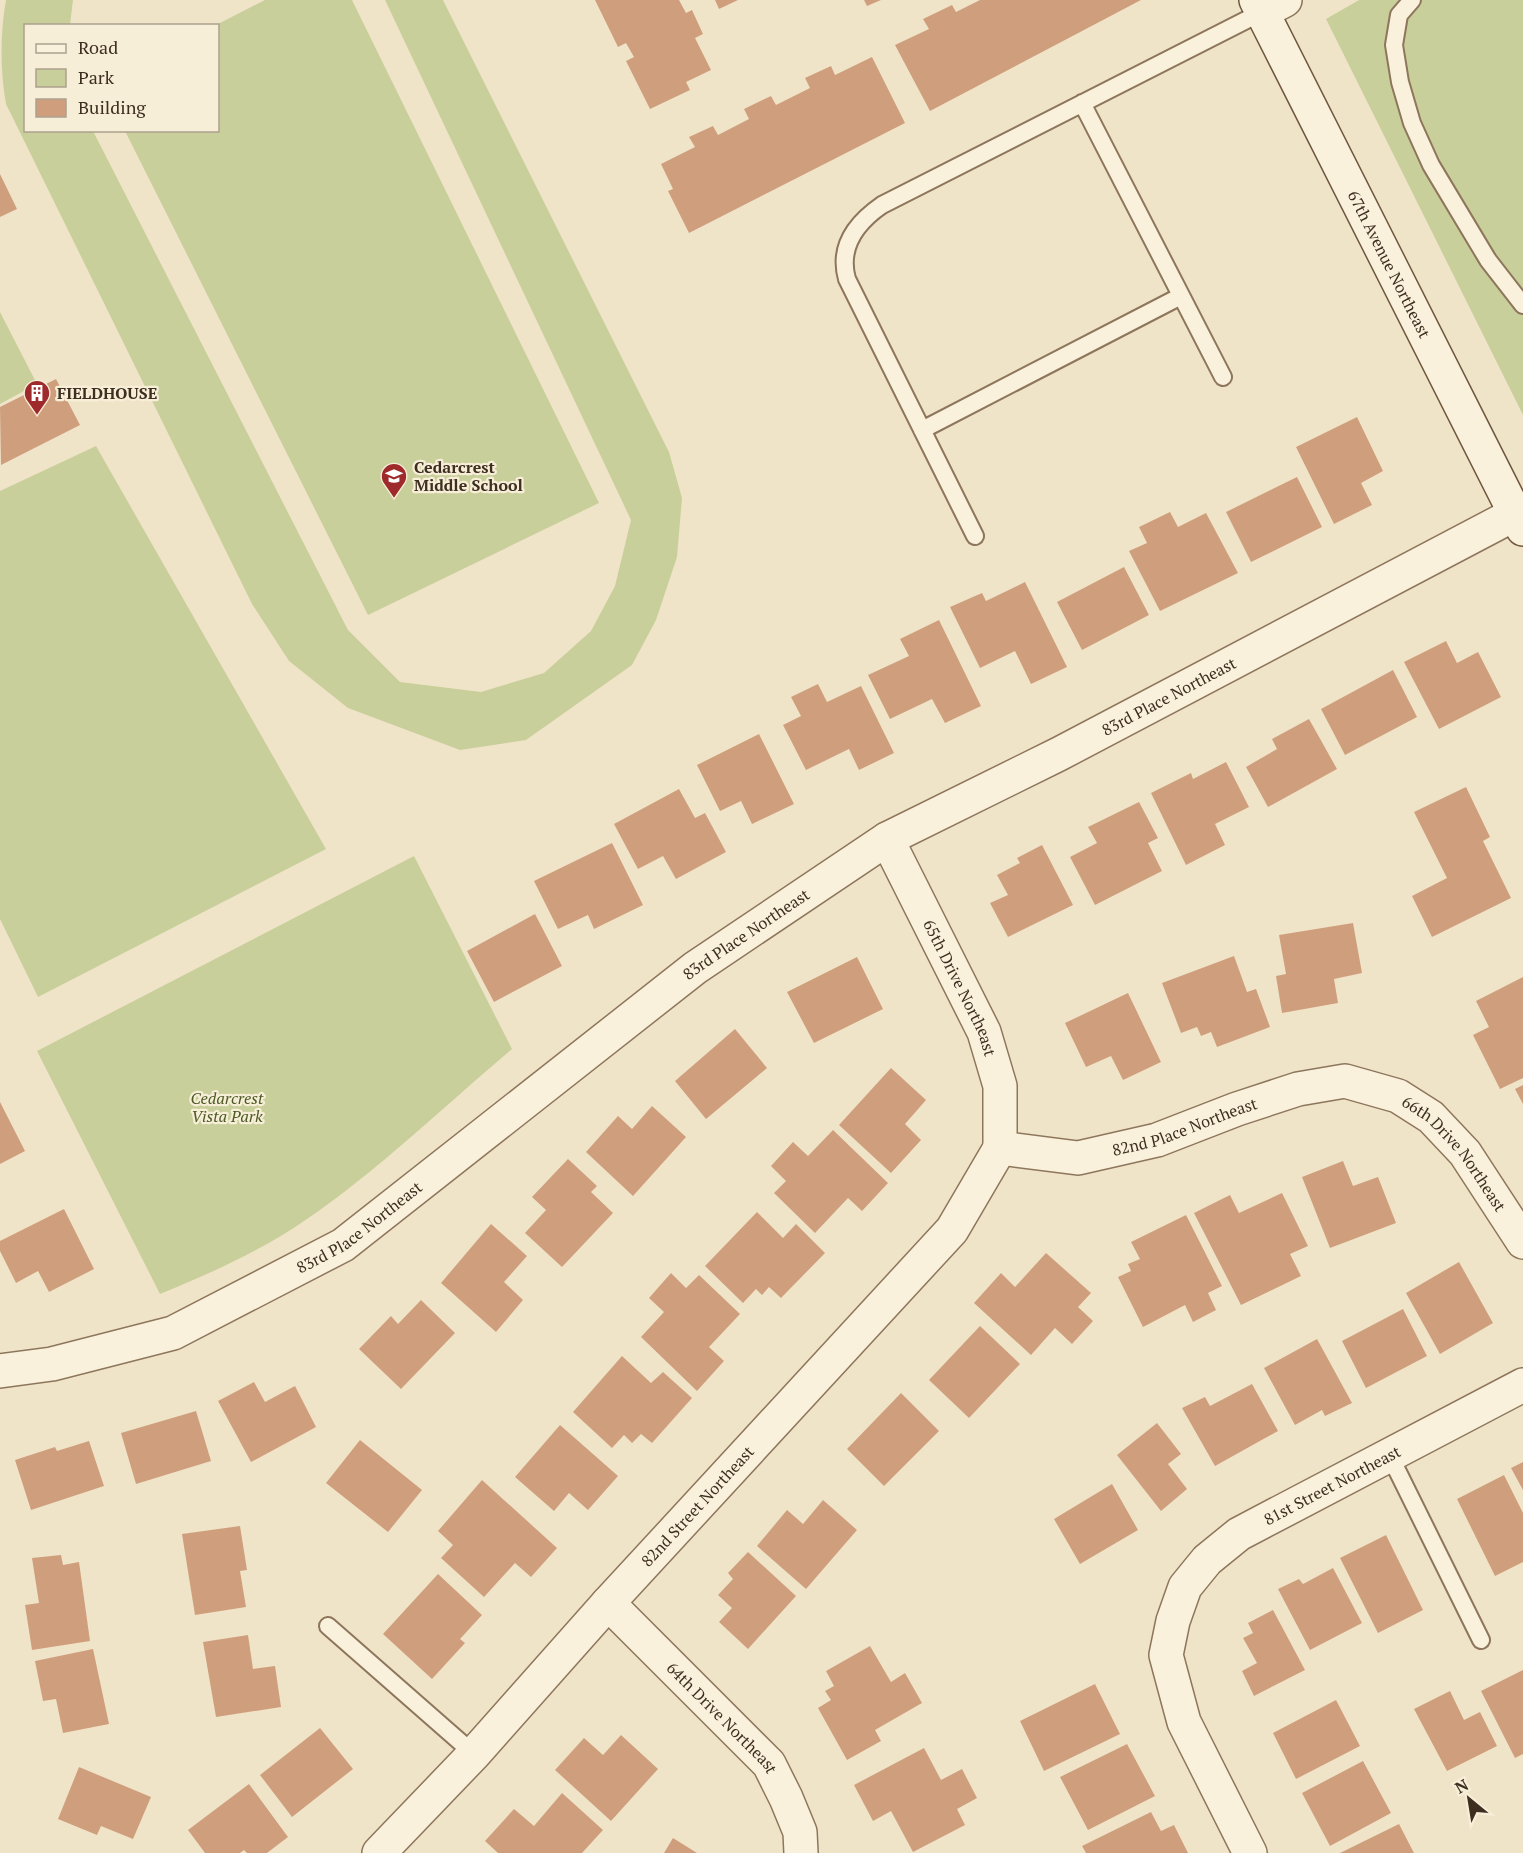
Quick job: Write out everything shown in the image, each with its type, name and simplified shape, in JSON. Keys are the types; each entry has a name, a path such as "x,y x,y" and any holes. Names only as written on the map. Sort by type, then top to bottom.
{"street":[{"name":"67th Avenue Northeast","path":"1268,4 1519,521"},
{"name":"83rd Place Northeast","path":"0,1371 52,1364 173,1333 343,1245 695,968 887,839 1519,521"},
{"name":"65th Drive Northeast","path":"887,839 984,1032 1000,1086 1000,1148"},
{"name":"82nd Place Northeast","path":"1000,1148 1078,1158 1157,1140 1237,1109 1298,1089 1345,1082 1367,1086"},
{"name":"66th Drive Northeast","path":"1367,1086 1398,1096 1431,1117 1465,1153 1523,1242"},
{"name":"82nd Street Northeast","path":"379,1853 474,1754 608,1603 952,1230 1000,1148"},
{"name":"81st Street Northeast","path":"1251,1853 1184,1722 1166,1656 1173,1621 1185,1587 1207,1560 1239,1534 1523,1385"},
{"name":"64th Drive Northeast","path":"608,1603 769,1764 800,1832 801,1853"}],"lane":[{"path":"1412,0 1399,15 1394,45 1400,82 1412,123 1431,165 1488,260 1523,305"},
{"path":"975,536 847,279 844,267 849,241 869,214 882,205 1082,103 1268,4"},
{"path":"1082,103 1223,377"},
{"path":"922,429 1181,296"},
{"path":"1390,1456 1481,1640"},
{"path":"328,1626 474,1754"}],"green space":[{"path":"6,0 73,0 70,24 24,24 24,132 94,132 348,630 400,682 481,692 544,673 591,631 615,586 631,520 385,0 443,0 669,452 682,498 677,557 656,620 632,665 526,740 460,750 348,708 289,661 252,604 6,104 2,52"},
{"path":"265,0 352,0 599,503 368,615 126,132 219,132 218,24"},
{"path":"1359,0 1523,0 1523,415 1326,19"},
{"path":"0,312 37,384 0,404"},
{"path":"96,446 326,849 38,997 0,919 0,491"},
{"name":"Cedarcrest Vista Park","path":"414,856 512,1049 386,1158 307,1219 235,1261 160,1294 37,1051"}],"building":[{"path":"595,0 679,0 686,13 692,10 703,34 695,38 711,70 686,82 690,90 650,109 626,61 634,57 626,43 618,47"},
{"path":"715,0 738,0 719,9"},
{"path":"864,0 881,0 867,6"},
{"path":"980,0 1141,0 930,111 895,45 929,29 923,19 952,5 956,12"},
{"path":"872,57 905,123 689,233 668,191 673,189 661,164 695,147 689,137 713,126 718,135 749,119 744,109 771,96 776,105 810,88 805,78 831,66 835,75"},
{"path":"0,174 17,209 0,217"},
{"name":"FIELDHOUSE","path":"56,379 80,425 1,465 0,407"},
{"path":"1357,417 1383,471 1361,483 1372,505 1334,524 1296,447"},
{"path":"1297,477 1322,527 1251,562 1226,512"},
{"path":"1170,512 1178,527 1206,513 1238,573 1160,611 1129,551 1147,543 1139,527"},
{"path":"1124,567 1149,615 1082,650 1057,602"},
{"path":"1025,582 1067,667 1031,684 1015,651 980,668 950,607 982,593 986,601"},
{"path":"939,620 981,706 945,723 932,699 890,719 868,675 909,656 900,639"},
{"path":"1446,641 1457,663 1478,652 1501,697 1439,729 1404,662"},
{"path":"1393,670 1417,717 1345,755 1321,709"},
{"path":"818,684 827,702 861,686 894,753 859,770 849,749 806,770 783,725 801,716 791,697"},
{"path":"1309,719 1337,769 1268,807 1246,767 1277,749 1272,739"},
{"path":"759,734 794,804 752,824 741,801 720,811 697,765"},
{"path":"1226,762 1249,807 1215,824 1225,845 1186,865 1151,793 1191,773 1193,779"},
{"path":"1466,787 1490,837 1483,841 1511,898 1432,937 1412,896 1447,878 1414,812"},
{"path":"679,789 695,818 705,813 726,852 676,879 663,856 638,869 614,824"},
{"path":"1139,802 1158,838 1148,843 1162,871 1095,905 1070,857 1097,843 1088,827"},
{"path":"612,843 643,905 594,929 588,915 558,929 534,881"},
{"path":"1042,845 1073,905 1008,937 990,903 1008,895 997,875 1020,863 1017,858"},
{"path":"535,914 562,966 494,1002 467,951"},
{"path":"1353,923 1362,973 1334,979 1338,1003 1282,1013 1276,976 1286,974 1279,935"},
{"path":"1234,956 1247,992 1256,989 1270,1027 1217,1047 1211,1032 1201,1036 1197,1027 1181,1033 1162,983"},
{"path":"857,957 883,1009 814,1043 787,992"},
{"path":"1523,977 1523,1078 1500,1089 1473,1035 1489,1027 1476,1001"},
{"path":"1128,993 1161,1062 1123,1080 1111,1056 1086,1067 1065,1023"},
{"path":"735,1029 767,1068 706,1119 675,1081"},
{"path":"891,1068 926,1100 905,1124 921,1140 891,1173 839,1125"},
{"path":"1523,1085 1523,1104 1515,1089"},
{"path":"0,1102 25,1151 0,1164"},
{"path":"652,1106 686,1137 633,1196 586,1152 618,1116 632,1129"},
{"path":"833,1130 888,1183 862,1211 848,1198 815,1233 774,1193 786,1181 771,1166 793,1142 808,1156"},
{"path":"568,1159 597,1186 591,1192 613,1213 562,1267 525,1233 546,1210 532,1197"},
{"path":"1343,1161 1353,1186 1378,1177 1396,1223 1330,1248 1302,1177"},
{"path":"1282,1193 1308,1246 1290,1254 1301,1276 1241,1305 1194,1213 1230,1195 1239,1213"},
{"path":"64,1209 94,1269 49,1292 38,1271 16,1283 0,1251 0,1241"},
{"path":"757,1212 783,1238 796,1224 825,1253 781,1298 769,1287 762,1295 756,1289 743,1303 705,1266"},
{"path":"1186,1215 1222,1286 1208,1293 1216,1310 1193,1322 1185,1305 1143,1327 1118,1277 1131,1271 1128,1264 1140,1259 1131,1242"},
{"path":"491,1224 527,1256 504,1282 523,1300 496,1332 441,1283"},
{"path":"1046,1253 1091,1293 1078,1307 1093,1321 1072,1344 1055,1328 1031,1355 974,1303 1001,1273 1015,1287"},
{"path":"1459,1262 1493,1323 1440,1354 1406,1293"},
{"path":"671,1273 686,1288 699,1275 740,1314 709,1347 724,1361 697,1391 641,1337 664,1312 649,1298"},
{"path":"421,1300 455,1333 401,1389 359,1349 391,1316 398,1324"},
{"path":"1403,1309 1427,1356 1366,1388 1342,1341"},
{"path":"980,1326 1020,1364 969,1418 929,1380"},
{"path":"1317,1339 1352,1403 1325,1416 1322,1410 1295,1425 1264,1368"},
{"path":"622,1356 651,1383 663,1372 692,1398 652,1443 641,1434 632,1443 624,1435 612,1448 573,1412"},
{"path":"254,1382 265,1402 295,1386 316,1427 251,1462 218,1401"},
{"path":"1252,1384 1278,1431 1215,1466 1182,1408 1205,1397 1210,1406"},
{"path":"901,1393 939,1431 884,1486 847,1449"},
{"path":"196,1411 211,1461 136,1484 121,1433"},
{"path":"1157,1423 1181,1454 1168,1464 1187,1489 1161,1511 1117,1455"},
{"path":"560,1425 618,1476 588,1510 569,1493 554,1511 515,1477"},
{"path":"360,1440 422,1490 388,1532 326,1483"},
{"path":"89,1441 104,1486 31,1510 15,1460 55,1447 57,1451"},
{"path":"1523,1462 1523,1490 1511,1468"},
{"path":"1504,1475 1523,1513 1523,1562 1495,1576 1457,1499"},
{"path":"482,1480 557,1548 531,1577 515,1563 484,1597 441,1558 453,1545 438,1531"},
{"path":"1112,1484 1138,1530 1080,1564 1054,1519"},
{"path":"823,1500 857,1530 806,1589 757,1546 787,1510 803,1524"},
{"path":"240,1526 247,1570 240,1571 246,1607 195,1615 182,1534"},
{"path":"1386,1535 1423,1610 1378,1633 1340,1558"},
{"path":"748,1552 796,1596 748,1649 719,1622 732,1608 718,1595 733,1579 728,1573"},
{"path":"61,1555 63,1565 79,1562 90,1641 32,1650 25,1605 39,1603 32,1558"},
{"path":"1333,1568 1362,1623 1310,1650 1278,1589 1299,1579 1303,1584"},
{"path":"438,1574 482,1615 460,1639 465,1643 432,1679 383,1634"},
{"path":"1273,1610 1305,1670 1254,1696 1242,1671 1257,1663 1243,1638 1253,1633 1248,1623"},
{"path":"248,1635 253,1669 275,1666 281,1707 216,1717 203,1642"},
{"path":"870,1646 891,1682 905,1673 922,1703 875,1730 881,1741 847,1760 818,1708 831,1700 825,1691 834,1686 826,1671"},
{"path":"93,1649 109,1724 63,1733 56,1699 43,1701 35,1661"},
{"path":"1523,1670 1523,1754 1515,1758 1481,1691"},
{"path":"1095,1684 1120,1734 1044,1771 1020,1721"},
{"path":"1450,1691 1464,1720 1480,1712 1497,1746 1447,1771 1414,1709"},
{"path":"1336,1700 1360,1746 1296,1779 1273,1733"},
{"path":"320,1728 353,1769 292,1817 260,1775"},
{"path":"621,1735 658,1769 611,1821 555,1770 584,1738 603,1755"},
{"path":"1127,1744 1155,1796 1088,1830 1060,1777"},
{"path":"924,1748 941,1780 962,1769 977,1798 957,1809 965,1825 913,1852 891,1811 873,1821 854,1785"},
{"path":"1363,1761 1391,1813 1330,1846 1302,1793"},
{"path":"79,1767 151,1797 133,1839 101,1826 97,1835 58,1819"},
{"path":"249,1784 288,1837 267,1853 247,1853 244,1850 240,1853 205,1853 188,1830"},
{"path":"562,1793 603,1830 582,1853 498,1853 485,1841 514,1809 534,1826"},
{"path":"1151,1812 1161,1831 1174,1825 1188,1853 1086,1853 1082,1846"},
{"path":"1399,1824 1414,1853 1340,1853"},
{"path":"673,1838 697,1853 664,1853"}],"place":[{"name":"FIELDHOUSE","path":"37,416"},
{"name":"Cedarcrest Middle School","path":"394,499"}]}
